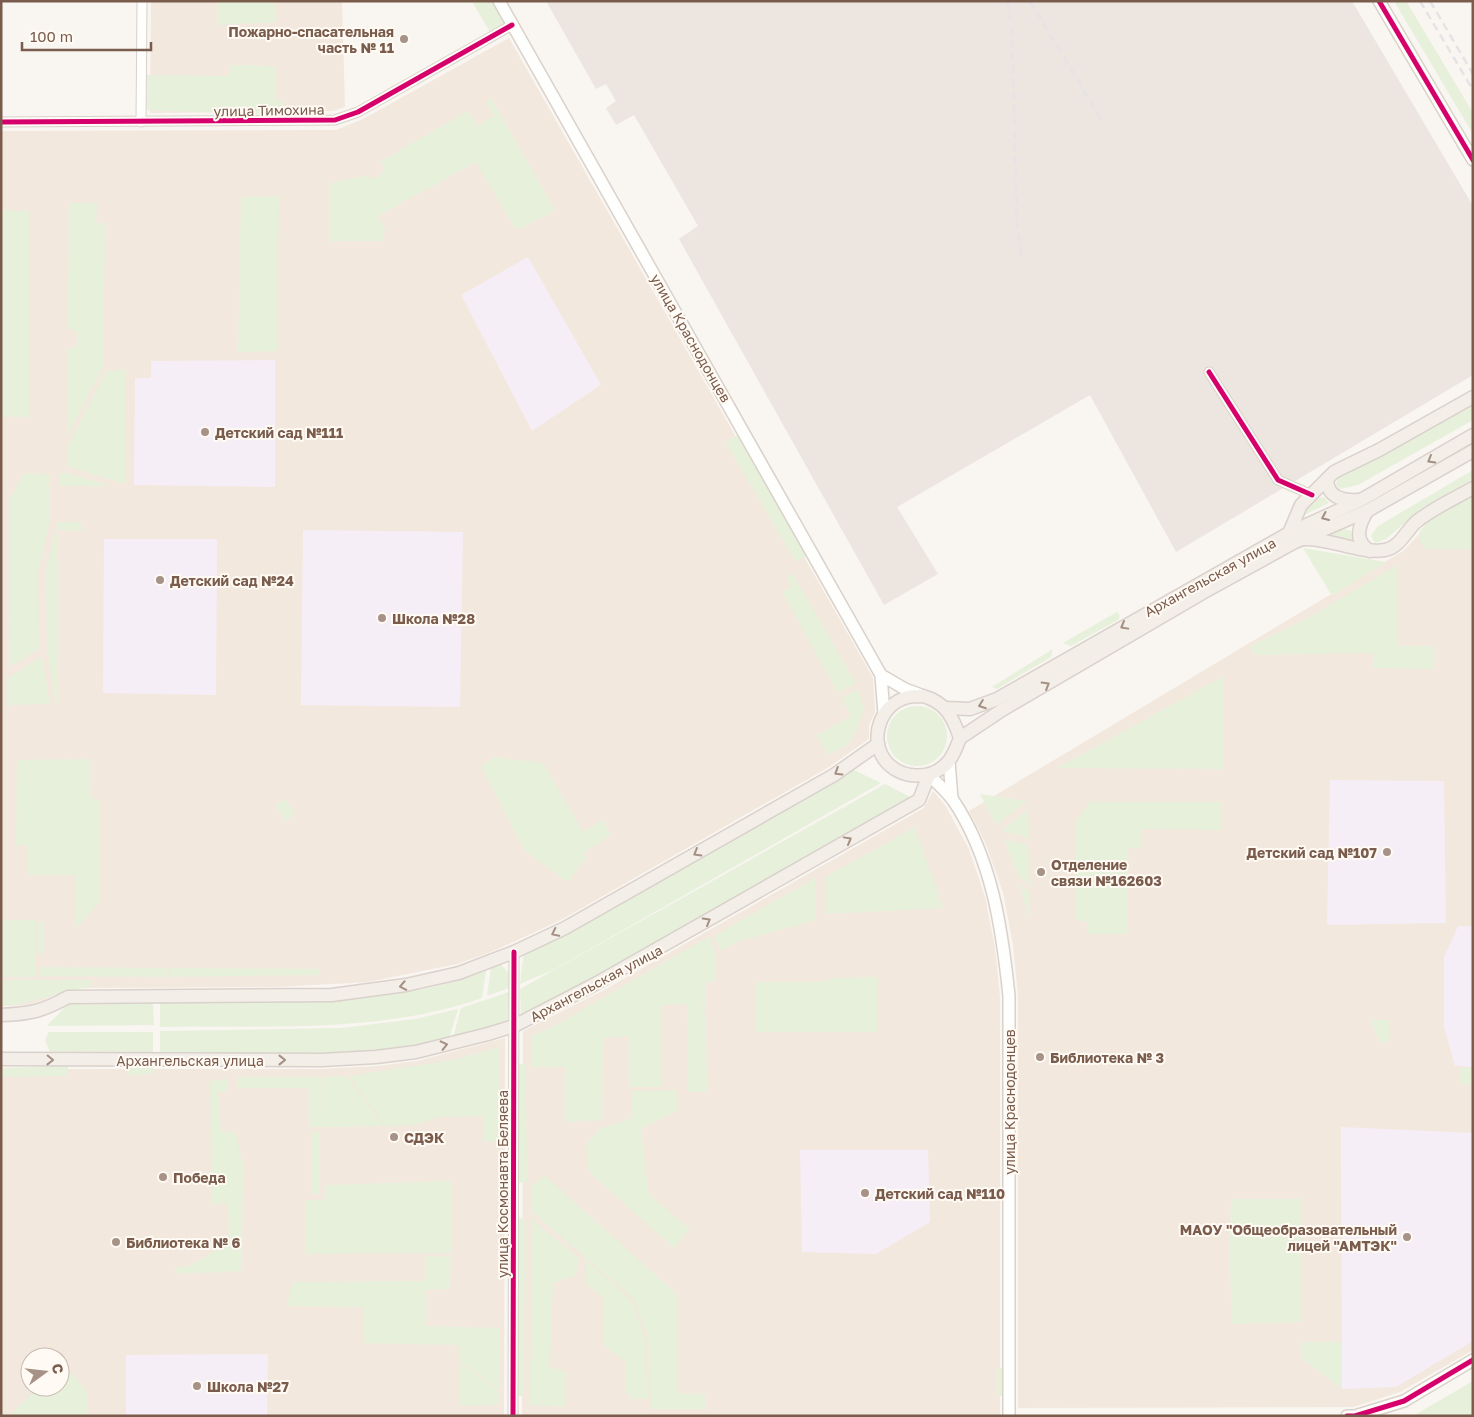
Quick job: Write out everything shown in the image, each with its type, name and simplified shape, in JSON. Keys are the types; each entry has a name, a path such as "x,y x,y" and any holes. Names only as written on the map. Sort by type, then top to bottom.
{"main road":[{"name":"улица Краснодонцев","path":"498,1 881,675 884,714"},
{"path":"1379,1 1473,160"},
{"path":"1473,397 1379,450 1346,464 1327,479 1301,506 1292,537 1370,551 1387,550 1396,545 1414,523 1473,488"},
{"name":"Архангельская улица","path":"1364,506 1473,435"},
{"name":"Архангельская улица","path":"945,708 970,709 997,699 1292,537 1364,506 1473,451"},
{"path":"1327,479 1330,490 1339,499 1364,506 1358,536 1362,545 1370,551"},
{"name":"Архангельская улица","path":"960,738 1292,537"},
{"path":"881,675 905,689 933,699 945,708 953,717 960,738 949,761 940,769 929,774 913,776 897,771 885,760 878,744 878,728 884,714 894,703 908,697 923,696"},
{"path":"1,1015 29,1014 47,1009 68,997 286,996 369,992 459,973 514,952 565,928 834,774 878,744"},
{"name":"улица Краснодонцев","path":"949,761 952,799"},
{"name":"улица Краснодонцев","path":"929,774 952,799 977,845 994,895 1009,996 1009,1416"},
{"name":"Архангельская улица","path":"1,1060 322,1060 376,1057 450,1044 514,1026 640,960 919,800 929,774"},
{"path":"1347,1416 1355,1416 1404,1401 1473,1360"}],"street":[{"path":"141,122 142,1"},
{"name":"улица Тимохина","path":"1,122 335,120 358,112 512,26"},
{"path":"1209,372 1278,480 1312,495"},
{"name":"улица Космонавта Беляева","path":"513,1416 514,952"}],"shaded area":[{"path":"151,1 342,1 345,107 333,111 150,113"},
{"path":"546,1 1352,1 1473,206 1473,375 1176,552 1090,395 897,507 938,574 884,605 679,239 698,226 634,115 616,125 606,108 616,101 606,84 596,89"},
{"path":"509,38 873,678 875,712 869,725 869,739 829,767 561,920 491,952 457,964 368,982 276,987 68,988 44,1000 27,1005 1,1006 1,131 336,130 363,119"},
{"path":"528,257 601,385 532,431 461,295"},
{"name":"Детский сад №111","path":"275,360 275,487 134,485 135,378 151,378 151,361"},
{"path":"1473,498 1473,1350 1400,1392 1353,1407 1018,1408 1018,995 1013,945 1003,892 985,842 969,811 1403,551 1429,524"},
{"name":"Школа №28","path":"303,530 463,532 460,707 301,705"},
{"name":"Детский сад №24","path":"104,539 217,539 216,695 103,693"},
{"name":"Детский сад №107","path":"1330,780 1444,781 1446,923 1327,925"},
{"path":"933,791 945,805 969,849 985,897 995,948 1000,997 1000,1416 522,1416 523,1031 602,991 924,808"},
{"path":"1458,926 1473,926 1473,1067 1455,1066 1444,1027 1444,957"},
{"path":"505,1038 504,1416 1,1416 1,1069 322,1069 377,1066 417,1061"},
{"name":"МАОУ \"Общеобразовательный лицей \"АМТЭК\"","path":"1341,1127 1473,1133 1473,1341 1396,1387 1342,1389"},
{"name":"Детский сад №110","path":"800,1150 928,1150 930,1222 876,1254 802,1252"},
{"name":"Школа №27","path":"268,1354 267,1416 126,1416 126,1355"}],"green space":[{"path":"217,1 275,1 276,22 217,25"},
{"path":"472,1 495,1 508,24 491,34"},
{"path":"1394,1 1406,1 1473,113 1473,134"},
{"path":"231,65 275,66 276,100 284,101 284,115 147,110 147,75 228,76"},
{"path":"491,98 555,210 521,229 514,227 476,162 378,216 385,230 383,241 329,241 329,184 367,175 372,180 385,171 381,161 468,111 477,126 494,116 486,102"},
{"path":"279,196 277,351 238,352 241,197"},
{"path":"70,203 97,203 96,223 105,223 103,367 67,437 67,349 78,346 78,331 67,328"},
{"path":"1,210 29,211 30,417 1,417"},
{"path":"107,370 126,370 125,484 67,466 67,447"},
{"path":"1473,402 1473,420 1358,485 1340,489 1336,485 1338,477"},
{"path":"739,434 807,555 796,562 725,442"},
{"path":"1473,470 1473,479 1419,510 1386,539 1375,543 1371,536 1378,526"},
{"path":"24,473 50,474 50,519 38,571 39,649 9,667 10,499"},
{"path":"60,473 67,473 110,486 60,486"},
{"path":"1473,494 1473,549 1425,549 1420,542 1419,533 1427,522"},
{"path":"1324,497 1329,503 1304,515 1312,500"},
{"path":"58,522 82,522 81,531 58,530 58,699 60,705 56,705 47,650 46,569"},
{"path":"1343,529 1353,531 1357,544 1322,536"},
{"path":"1303,548 1386,562 1332,596"},
{"path":"1398,565 1398,646 1433,646 1433,669 1374,668 1374,653 1255,655 1250,646 1306,619"},
{"path":"793,574 856,683 838,693 782,592 792,587 787,577"},
{"path":"1117,612 1120,616 1118,620 1071,646 1063,643"},
{"path":"1053,649 1051,657 997,689 992,687"},
{"path":"42,656 50,704 8,705 7,679"},
{"path":"1224,676 1223,769 1057,768"},
{"path":"858,689 864,709 857,730 848,745 828,755 816,735 851,716 842,698"},
{"path":"917,706 933,711 938,715 942,720 947,736 942,752 938,757 933,761 917,766 901,761 896,757 892,752 887,736 892,720 896,715 901,711"},
{"path":"494,757 543,763 583,832 603,820 611,835 583,853 586,859 567,882 524,850 481,766"},
{"path":"89,759 90,795 100,802 99,903 76,928 76,875 28,875 28,845 16,845 17,760"},
{"path":"852,769 881,783 555,969 520,984 524,952"},
{"path":"885,784 912,798 782,873 689,923 599,976 521,1015 520,989"},
{"path":"980,794 1027,801 996,825"},
{"path":"286,799 295,814 285,821 275,805"},
{"path":"1090,802 1222,802 1221,830 1141,829 1141,847 1128,849 1127,934 1088,934 1087,922 1075,920 1075,822"},
{"path":"1028,809 1029,838 1001,831"},
{"path":"915,827 943,908 826,914 826,877"},
{"path":"1004,839 1028,845 1031,885 1018,876"},
{"path":"815,878 816,920 740,941 720,950 714,936"},
{"path":"1019,884 1030,892 1030,921"},
{"path":"1,920 35,920 36,977 1,977"},
{"path":"38,922 44,922 44,953 38,953"},
{"path":"710,936 716,958 716,980 706,983 706,1012 686,983 706,1015 707,1092 688,1092 687,1004 661,1005 662,1087 629,1087 629,1036 603,1038 602,1120 566,1122 565,1067 531,1067 531,1036 556,1025"},
{"path":"501,965 509,973 509,988 487,996 491,968"},
{"path":"39,967 167,968 167,977 40,976"},
{"path":"170,968 320,969 319,975 170,977"},
{"path":"486,971 482,998 443,1010 404,1017 323,1025 160,1027 160,1000 290,1001 355,998 428,988"},
{"path":"877,977 877,1032 756,1032 756,982 821,982 835,978"},
{"path":"1,980 92,980 91,986 15,1005 1,1005"},
{"path":"509,992 508,1020 453,1038 461,1008"},
{"path":"70,1002 153,1002 154,1025 47,1026"},
{"path":"458,1009 449,1039 402,1050 319,1056 160,1056 160,1031 341,1028 415,1019"},
{"path":"1370,1020 1390,1020 1390,1042 1380,1042"},
{"path":"49,1032 153,1032 153,1057 70,1057 50,1052 45,1040"},
{"path":"500,1047 499,1141 484,1142 484,1116 438,1117 415,1125 386,1127 349,1076 453,1060"},
{"path":"518,1064 526,1064 527,1182 519,1183"},
{"path":"153,1065 153,1074 127,1075 127,1066"},
{"path":"68,1066 68,1076 1,1077 1,1068"},
{"path":"1459,1068 1473,1068 1473,1084 1462,1084 1459,1081"},
{"path":"346,1076 384,1126 324,1127 324,1077"},
{"path":"238,1077 322,1077 323,1127 310,1127 310,1088 238,1088"},
{"path":"228,1079 228,1091 218,1093 221,1131 235,1132 243,1163 242,1271 179,1274 173,1268 189,1266 229,1243 228,1203 211,1204 210,1081"},
{"path":"676,1090 679,1110 641,1129 649,1195 690,1229 674,1248 589,1172 586,1144 600,1129 631,1118 632,1091"},
{"path":"311,1132 320,1132 320,1194 311,1194"},
{"path":"545,1176 678,1295 678,1393 706,1394 706,1409 651,1409 648,1338 634,1299 531,1211 531,1186"},
{"path":"451,1181 451,1253 305,1254 305,1200 325,1200 326,1185"},
{"path":"1231,1199 1301,1199 1301,1322 1232,1324 1229,1243"},
{"path":"519,1217 526,1221 523,1396 517,1396"},
{"path":"532,1220 579,1258 576,1275 553,1283 550,1367 566,1372 566,1407 530,1405"},
{"path":"425,1256 451,1257 450,1289 425,1290 425,1326 500,1328 499,1390 459,1361 459,1345 363,1343 363,1307 287,1306 292,1282 425,1281"},
{"path":"586,1260 632,1301 645,1339 648,1399 630,1399 630,1393 625,1393 625,1361 603,1345 603,1297 586,1284"},
{"path":"1301,1342 1342,1342 1342,1389 1301,1358"},
{"path":"460,1363 499,1392 498,1405 459,1406"},
{"path":"998,1368 1005,1368 1005,1396 998,1396"},
{"path":"70,1371 87,1392 87,1416 9,1416 29,1397 70,1397"},
{"path":"1473,1381 1473,1416 1413,1416"}],"railway":[{"path":"1007,1 1012,32 1017,224 1021,255"},
{"path":"1030,1 1104,124"},
{"path":"1420,1 1473,90"},
{"path":"1430,1 1473,74"}],"cycle path":[{"path":"1379,1 1473,160"},
{"path":"1,122 335,120 358,112 512,25"},
{"path":"1209,372 1278,480 1312,495"},
{"path":"513,1416 514,952"},
{"path":"1347,1416 1355,1416 1404,1401 1473,1360"}],"place":[{"name":"Пожарно-спасательная часть № 11","path":"404,39"},
{"name":"Детский сад №111","path":"205,432"},
{"name":"Детский сад №24","path":"160,580"},
{"name":"Школа №28","path":"382,618"},
{"name":"Детский сад №107","path":"1387,852"},
{"name":"Отделение связи №162603","path":"1041,872"},
{"name":"Библиотека № 3","path":"1040,1057"},
{"name":"СДЭК","path":"394,1137"},
{"name":"Победа","path":"163,1177"},
{"name":"Детский сад №110","path":"865,1193"},
{"name":"МАОУ \"Общеобразовательный лицей \"АМТЭК\"","path":"1407,1237"},
{"name":"Библиотека № 6","path":"116,1242"},
{"name":"Школа №27","path":"197,1386"}]}
